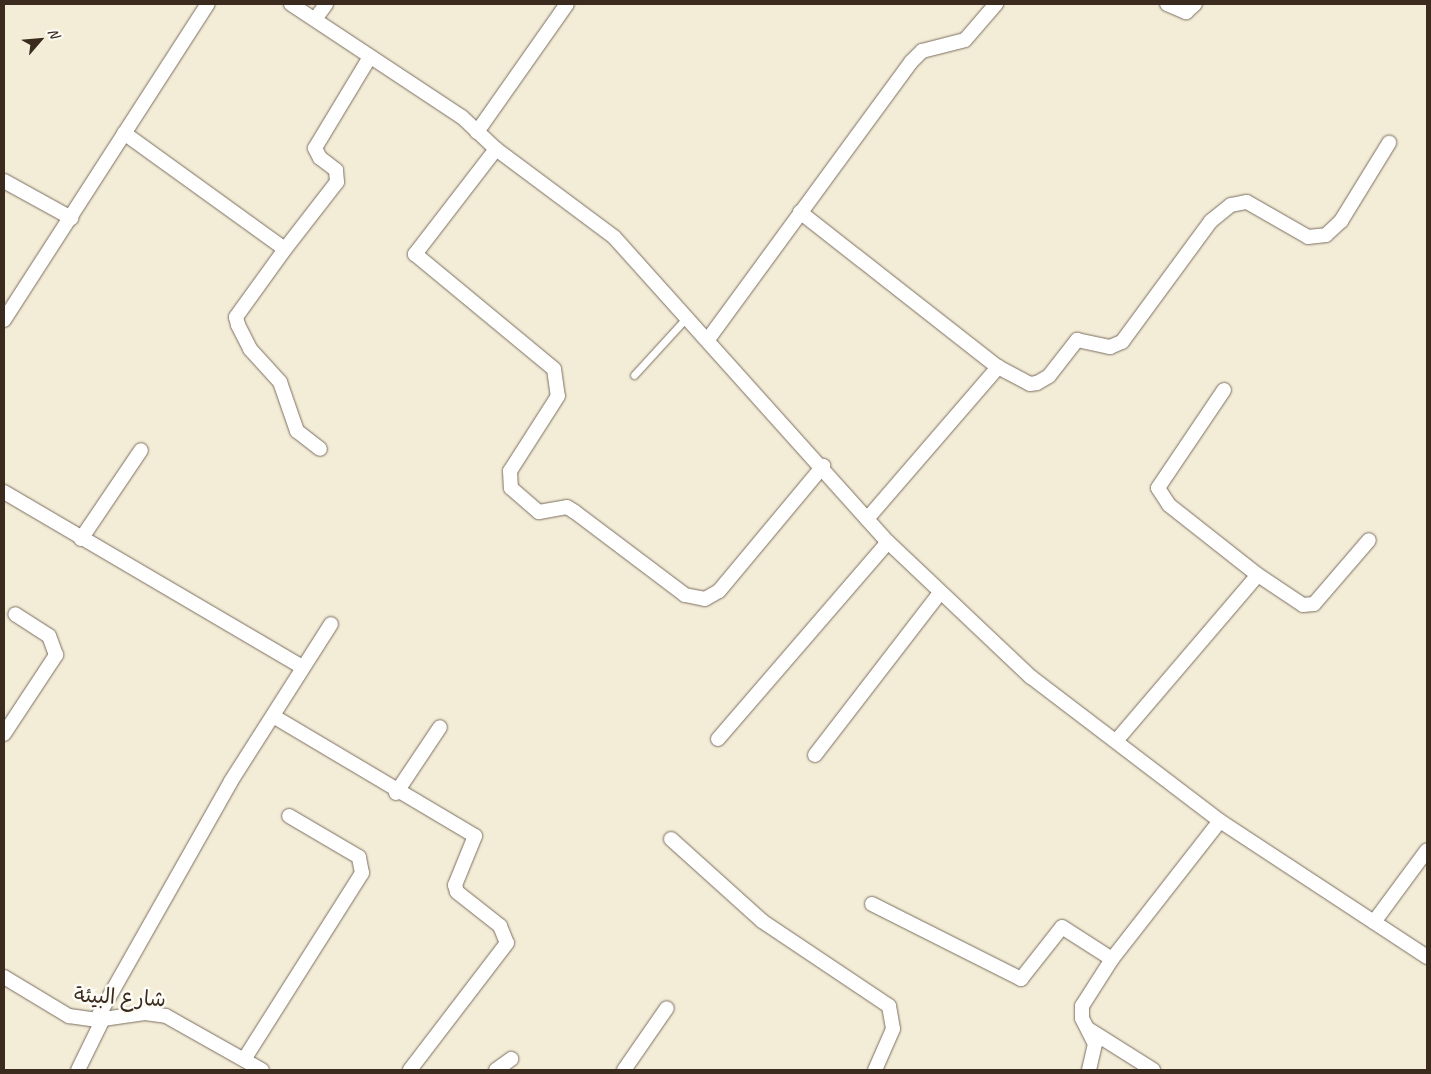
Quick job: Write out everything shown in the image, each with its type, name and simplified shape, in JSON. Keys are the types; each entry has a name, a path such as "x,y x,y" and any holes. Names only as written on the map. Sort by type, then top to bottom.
{"street":[{"path":"4,320 208,4"},
{"path":"290,4 316,18 370,57 462,117 496,149 614,237 709,338 888,542 939,594 1031,677 1220,821 1427,957"},
{"path":"316,18 326,4"},
{"path":"477,132 567,4"},
{"path":"709,338 916,57 922,51 965,40 996,4"},
{"path":"1166,4 1186,12 1195,4"},
{"path":"320,449 297,432 287,396 250,349 236,317 285,249 337,182 336,170 320,158 315,148 370,57"},
{"path":"124,133 285,249"},
{"path":"800,212 998,367 1030,384 1037,383 1049,376 1077,340 1110,348 1122,342 1211,221 1231,205 1247,202 1308,237 1326,235 1341,221 1389,143"},
{"path":"496,149 415,254 554,369 558,396 510,471 511,488 539,512 571,509 685,595 705,599 719,591 823,466"},
{"path":"4,181 71,218"},
{"path":"867,519 998,367"},
{"path":"1224,390 1158,488 1169,505 1258,575 1303,605 1314,604 1369,540"},
{"path":"81,539 141,450"},
{"path":"4,492 81,539 302,667"},
{"path":"718,739 888,542"},
{"path":"1116,740 1258,575"},
{"path":"815,755 939,594"},
{"path":"4,734 56,655 49,636 15,614"},
{"path":"78,1070 100,1020 222,798 302,667 331,624"},
{"path":"273,716 396,793 470,829 476,842 456,885 457,892 500,926 507,938 410,1070"},
{"path":"396,793 440,727"},
{"path":"245,1058 362,873 359,857 289,816"},
{"path":"1089,1070 1095,1044 1082,1006 1112,959 1220,821"},
{"path":"670,839 762,921 889,1006 893,1028 875,1070"},
{"path":"1374,922 1427,850"},
{"path":"872,904 1021,979 1062,927 1112,959"},
{"name":"شارع البيئة","path":"4,977 45,1005 69,1016 100,1020 145,1013 166,1016 245,1058 262,1070"},
{"path":"624,1070 668,1008"},
{"path":"1088,1028 1153,1070"},
{"path":"496,1070 512,1059"}],"lane":[{"path":"634,375 689,316"}]}
